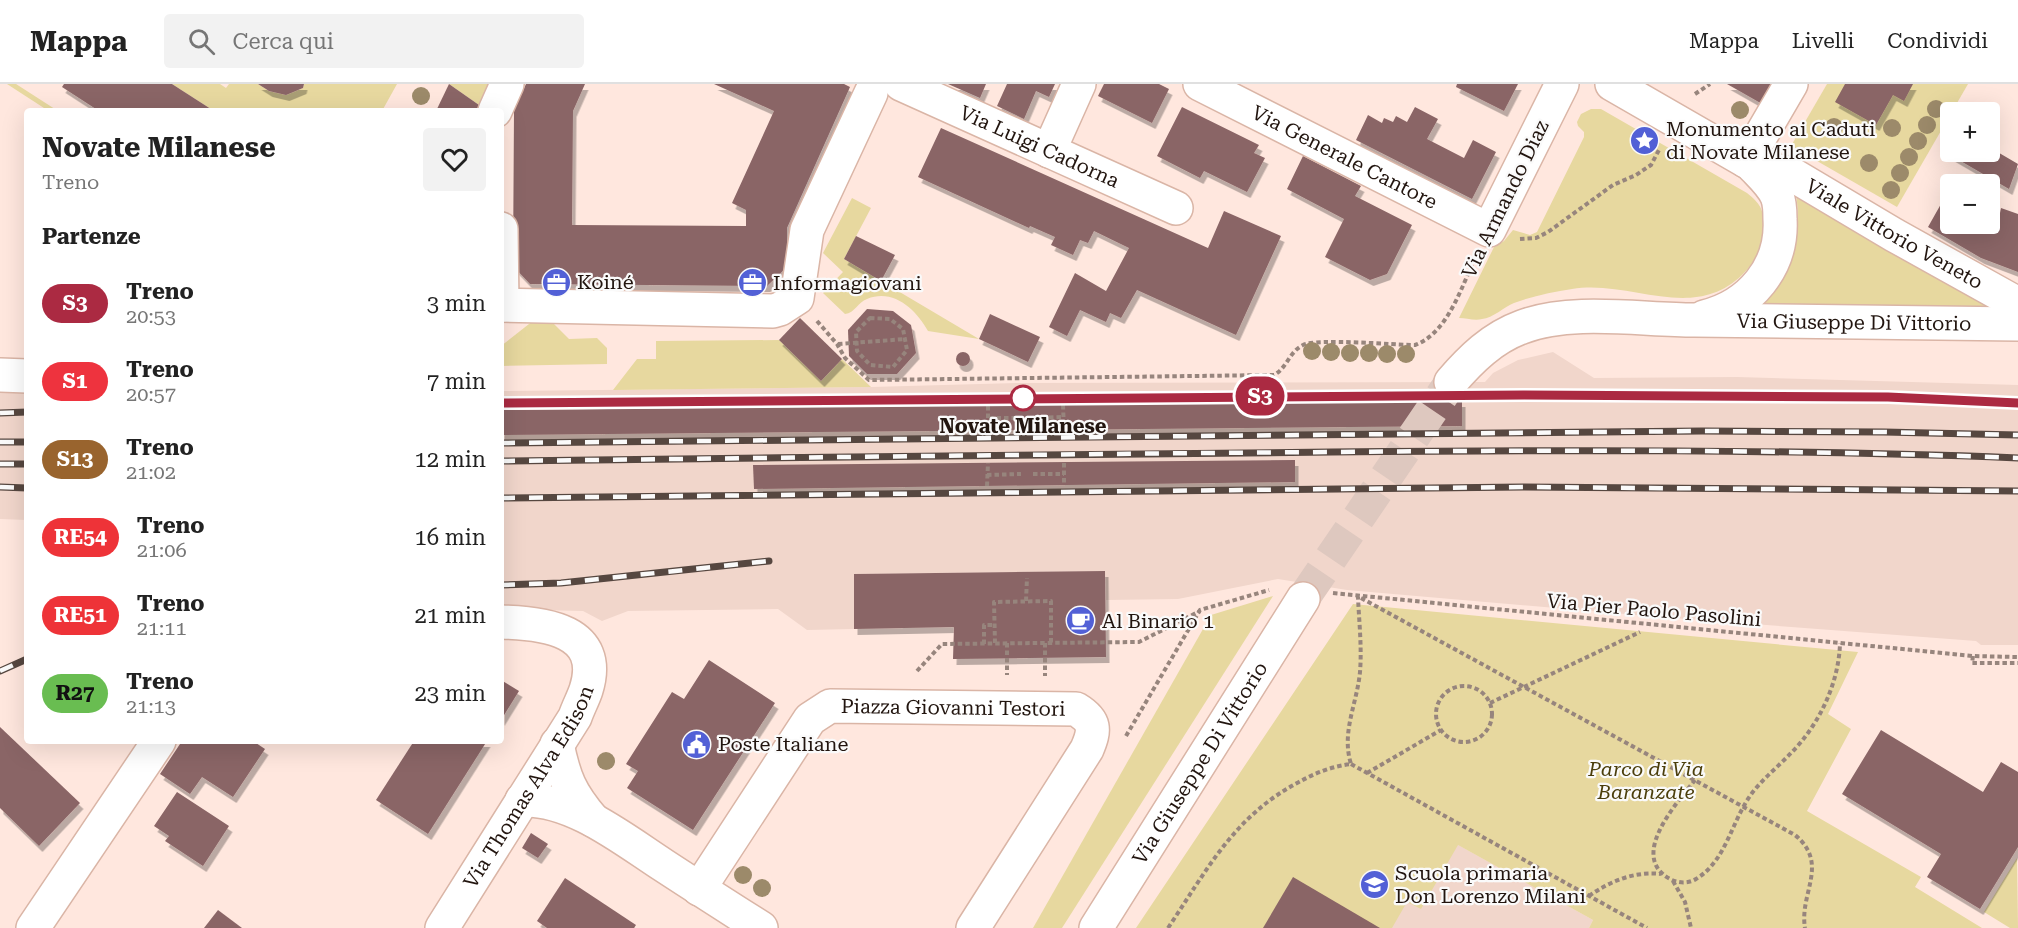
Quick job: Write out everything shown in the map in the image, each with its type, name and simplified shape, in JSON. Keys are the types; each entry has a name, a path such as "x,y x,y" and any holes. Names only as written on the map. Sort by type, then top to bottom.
{"street":[{"path":"496,108 507,84"},
{"path":"1049,151 1079,84"},
{"name":"Via Generale Cantore","path":"1200,84 1490,230"},
{"name":"Via Armando Diaz","path":"1490,230 1562,84"},
{"name":"Viale Vittorio Veneto","path":"1612,84 1748,163 1793,175 1894,235 2018,304"},
{"path":"1748,163 1791,84"},
{"path":"504,305 773,311 780,309 797,298 807,230 886,89"},
{"name":"Via Luigi Cadorna","path":"886,89 1049,151 1176,208"},
{"name":"Via Giuseppe Di Vittorio","path":"1691,320 1715,315 1740,302 1750,294 1773,262 1781,229 1777,197 1770,185 1748,163"},
{"name":"Via Giuseppe Di Vittorio","path":"1450,382 1470,359 1494,341 1521,327 1551,319 1586,317 2018,324"},
{"path":"0,375 24,376"},
{"name":"Via Giuseppe Di Vittorio","path":"1096,928 1314,596"},
{"name":"Via Thomas Alva Edison","path":"442,928 575,717 589,678 585,652 577,640 552,627 504,622"},
{"name":"Piazza Giovanni Testori","path":"699,889 810,719 830,706 1076,709 1086,715 1092,724 1093,734 1087,749 972,928"},
{"path":"33,928 157,744"},
{"path":"557,744 561,766 568,785 577,802 594,821"},
{"path":"522,800 537,799 556,804 594,821 761,928"}],"path":[{"path":"1490,230 1504,237 1520,239 1536,238 1548,232 1613,185 1636,175 1651,165 1664,141"},
{"name":"Via Armando Diaz","path":"797,298 837,344 845,358 869,380 1274,375 1281,371 1292,354 1304,344 1313,342 1415,345 1427,339 1448,315 1490,230"},
{"path":"870,318 890,319 903,329 908,350 893,367 870,365 857,351 856,343 856,332 870,318"},
{"path":"837,344 906,339"},
{"path":"1063,405 1064,430"},
{"path":"988,406 988,430"},
{"path":"1034,418 1064,417"},
{"path":"989,418 1022,418"},
{"path":"987,486 988,463"},
{"path":"1064,463 1064,485"},
{"path":"987,475 1021,474"},
{"path":"1033,474 1065,474"},
{"path":"1026,602 1027,578"},
{"path":"917,671 942,644 1139,642 1200,610 1270,590"},
{"name":"Via Pier Paolo Pasolini","path":"1314,596 1358,597 1973,656 1972,663 2018,663"},
{"path":"1647,928 1351,764 1348,754 1348,729 1360,661 1358,597 1795,835 1809,851 1813,875 1804,909 1805,928"},
{"path":"994,644 994,602 1051,601 1051,643"},
{"path":"1120,745 1200,610"},
{"path":"984,644 984,625 995,624"},
{"path":"1490,702 1640,632"},
{"path":"1045,643 1045,677"},
{"path":"1695,780 1668,814 1654,842 1653,857 1656,866 1662,874 1672,880 1682,882 1692,881 1707,870 1728,842 1744,806 1754,791 1793,752 1812,726 1833,683 1840,643"},
{"path":"1007,644 1007,675"},
{"path":"1973,656 2018,657"},
{"path":"1455,687 1476,688 1490,702 1492,714 1489,726 1482,735 1472,741 1460,741 1449,737 1441,730 1437,721 1437,710 1446,693 1455,687"},
{"path":"1366,773 1441,730"},
{"path":"1168,928 1227,841 1255,811 1281,792 1307,778 1328,769 1351,764"},
{"path":"1589,896 1627,877 1645,873 1662,874"},
{"path":"1672,880 1685,902 1691,928"}],"shaded area":[{"path":"1553,352 1594,378 1737,377 2018,385 2018,645 1981,645 1976,641 1347,590 1278,579 1178,599 1106,600 1105,571 854,574 854,629 807,630 778,609 628,611 602,621 583,611 504,609 504,391 1017,383 1485,382 1493,373 1518,360"},
{"path":"0,393 24,393 24,520 0,519"},
{"name":"Scuola primaria Don Lorenzo Milani","path":"1347,783 1593,920 1589,928 1190,928"}],"green space":[{"path":"7,84 16,84 53,108 44,108"},
{"path":"172,84 220,84 226,88 229,84 258,84 269,91 286,95 303,88 304,84 397,84 384,108 209,108"},
{"path":"449,84 489,84 479,105"},
{"path":"1827,84 1968,84 1958,102 1940,102 1940,133 1897,207 1791,146"},
{"path":"1591,109 1601,109 1747,193 1759,206 1763,219 1761,244 1754,261 1742,275 1723,289 1703,296 1682,298 1594,287 1543,294 1510,305 1486,318 1476,320 1459,318 1494,247 1504,241 1513,230 1530,235 1537,232 1584,137 1584,132 1577,122 1581,114"},
{"path":"1796,194 2016,313 1757,309 1778,284 1792,257 1798,227"},
{"path":"852,198 871,208 844,259 979,339 928,331 911,309 886,296 867,299 845,314 823,293 843,272 823,253"},
{"path":"543,313 569,339 597,338 607,348 607,364 504,366 504,344"},
{"path":"779,340 821,381 842,359 871,387 613,390 637,359 656,359 656,341"},
{"path":"1273,596 1062,928 1033,928 1211,615"},
{"name":"Parco di Via Baranzate","path":"1353,604 1858,652 1828,714 1851,729 1807,811 1921,877 1915,887 1982,928 1589,928 1593,920 1458,845 1421,909 1407,902 1392,928 1136,928"},
{"path":"2017,858 2018,928 2010,928 1984,912"}],"building":[{"path":"64,84 172,84 209,108 94,108 62,87"},
{"path":"258,84 304,84 303,88 286,95 269,91"},
{"path":"449,84 479,105 478,108 437,108"},
{"path":"526,84 585,84 573,111 572,225 746,226 746,210 732,203 774,111 714,84 844,84 850,87 787,228 787,267 767,286 530,284 513,266 514,110"},
{"path":"948,84 986,84 980,98"},
{"path":"1007,84 1055,84 1049,97 1036,91 1024,119 997,106"},
{"path":"1104,84 1159,84 1169,89 1152,123 1098,96"},
{"path":"1457,84 1518,84 1504,111 1456,87"},
{"path":"1727,84 1776,84 1764,105"},
{"path":"1845,84 1913,84 1904,101 1893,95 1876,125 1835,102"},
{"path":"1182,107 1259,145 1254,153 1265,158 1247,192 1204,171 1200,178 1157,156"},
{"path":"1415,107 1438,119 1427,139 1464,158 1473,140 1496,152 1472,199 1356,140 1368,115 1382,123 1384,118 1393,122 1396,116 1407,122"},
{"path":"941,128 1208,248 1224,211 1281,236 1236,335 1137,290 1121,318 1110,313 1106,322 1080,310 1067,336 1049,327 1075,273 1106,291 1129,248 1094,231 1088,243 1080,240 1073,255 1051,245 1055,237 1030,226 1029,228 918,177"},
{"path":"2000,153 2018,164 2009,189 2000,184 2000,174 1983,174 1962,162 2000,162"},
{"path":"1303,156 1361,186 1355,196 1412,225 1387,274 1370,280 1325,257 1344,219 1287,189"},
{"path":"1940,206 1940,234 2000,234 2001,208 2018,214 2018,272 1981,258 1928,227"},
{"path":"856,236 895,255 881,281 844,259"},
{"path":"867,309 893,311 911,325 916,353 897,374 867,374 849,356 848,330"},
{"path":"990,314 1040,337 1028,362 979,339"},
{"path":"800,318 842,359 821,381 779,340"},
{"path":"960,352 966,352 970,359 966,366 960,366 956,362 956,356"},
{"path":"1462,401 1462,426 504,435 504,410"},
{"path":"1295,460 1295,482 754,489 753,465"},
{"path":"1105,571 1106,657 953,659 954,627 854,629 854,574"},
{"path":"709,660 775,703 693,830 627,788 638,771 626,764 672,692 684,699"},
{"path":"504,682 519,691 504,715"},
{"path":"0,727 80,803 39,846 0,808"},
{"path":"1881,730 1983,792 2001,762 2018,772 2018,847 1980,909 1927,877 1941,854 1842,794"},
{"path":"180,744 258,744 265,749 233,797 202,777 190,794 160,774"},
{"path":"412,744 485,744 428,834 376,800"},
{"path":"177,792 229,826 203,866 165,841 169,836 154,826"},
{"path":"531,833 548,844 538,858 522,848"},
{"path":"1293,877 1380,928 1263,928"},
{"path":"565,878 636,925 634,928 547,928 537,921"},
{"path":"218,910 242,928 204,928"}],"tunnel":[{"path":"1303,599 1451,382"}],"railway":[{"path":"504,403 1524,395 1888,397 2018,403"},
{"path":"0,413 24,412"},
{"path":"504,443 1702,431 2018,435"},
{"path":"0,442 24,442"},
{"path":"504,461 1589,451 1846,453 2018,458"},
{"path":"0,464 24,464"},
{"path":"0,487 24,488"},
{"path":"504,498 1523,487 2018,491"},
{"path":"504,585 561,583 769,561"},
{"path":"0,671 24,660"}],"train":[{"name":"S3","path":"504,403 1704,395 1888,397 2018,403"}],"place":[{"name":"Monumento ai Caduti di Novate Milanese","path":"1645,140"},
{"name":"Koiné","path":"556,282"},
{"name":"Informagiovani","path":"752,283"},
{"name":"Novate Milanese","path":"1023,398"},
{"name":"Al Binario 1","path":"1081,621"},
{"name":"Poste Italiane","path":"697,744"},
{"name":"Scuola primaria Don Lorenzo Milani","path":"1374,884"}]}
